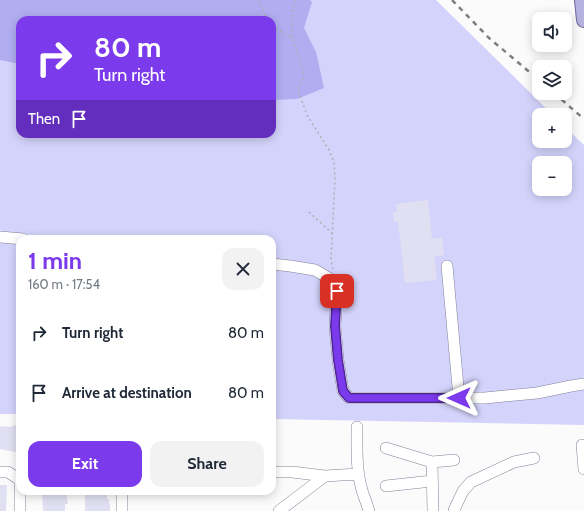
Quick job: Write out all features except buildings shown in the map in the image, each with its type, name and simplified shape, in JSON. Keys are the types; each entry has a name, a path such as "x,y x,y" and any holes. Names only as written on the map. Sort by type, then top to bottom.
{"main road":[{"path":"582,0 584,20"}],"street":[{"path":"0,237 16,238"},
{"path":"276,264 315,270 336,286 335,326 338,360 343,391 349,398 485,398 537,393 584,384"},
{"path":"447,266 459,398"},
{"path":"358,427 358,474 369,511"},
{"path":"582,445 584,469"},
{"path":"386,448 432,462 454,460"},
{"path":"454,511 463,491 471,482 514,462 534,458"},
{"path":"432,462 433,511"},
{"path":"0,472 8,472 16,477"},
{"path":"276,472 292,472 325,476 358,474"},
{"path":"279,511 325,476"},
{"path":"386,486 432,481"},
{"path":"20,495 20,511"},
{"path":"122,495 122,511"}],"path":[{"path":"259,0 265,16"},
{"path":"296,0 291,22 293,39 304,72 303,80 298,90 303,107 329,150 334,162 335,179 331,258 336,286"},
{"path":"276,28 293,39"},
{"path":"309,212 333,234"}],"shaded area":[{"path":"0,0 436,0 532,94 532,100 538,100 546,108 532,108 532,148 572,148 572,134 584,145 584,425 276,419 276,235 16,235 16,414 0,414"},
{"path":"0,0 310,0 312,2 304,28 316,52 324,88 297,99 276,100 276,16 16,16 16,63 0,60"}],"railway":[{"path":"452,0 489,38 532,74"},
{"path":"562,100 584,119"}],"route":[{"path":"337,291 335,326 338,360 343,391 349,398 459,398"}]}
